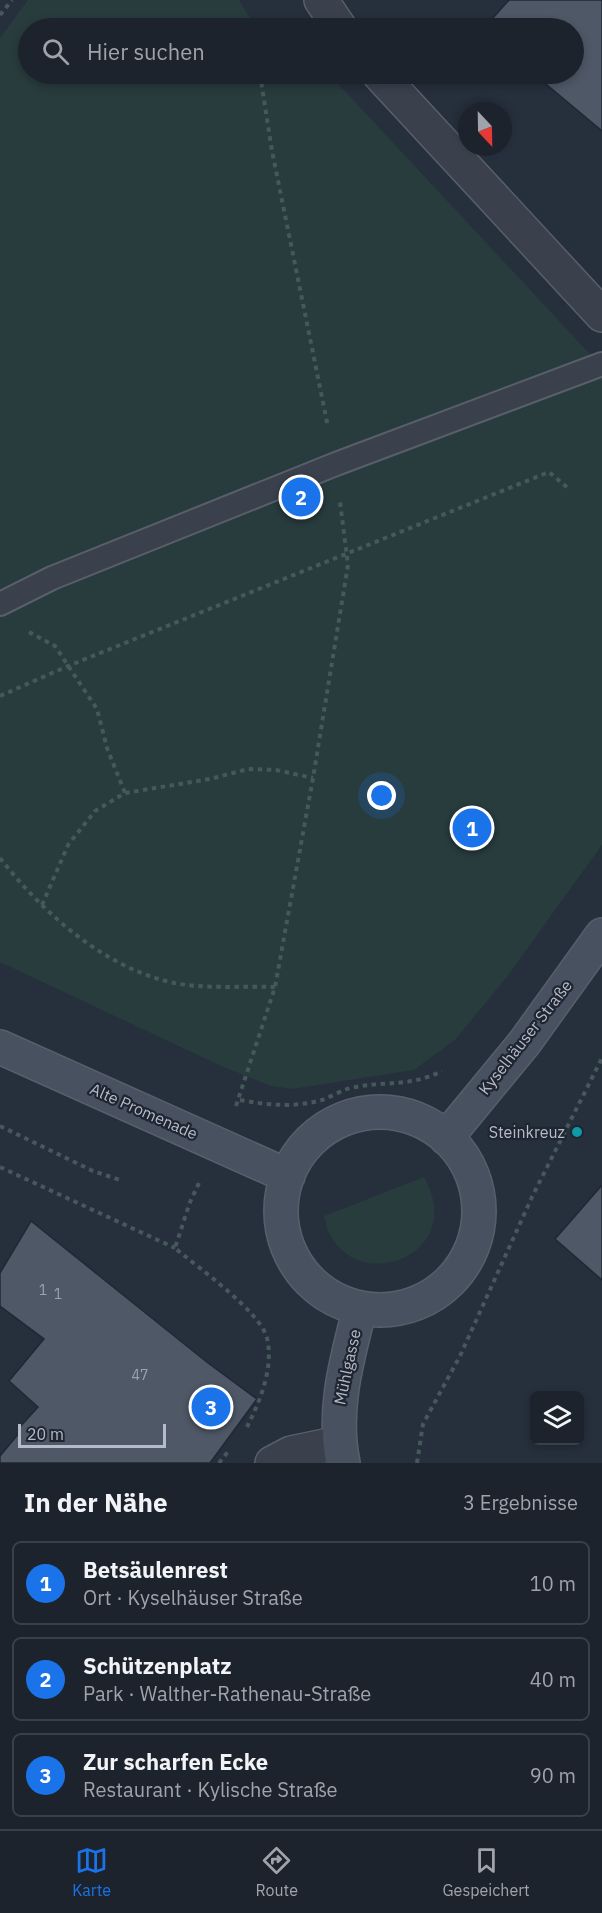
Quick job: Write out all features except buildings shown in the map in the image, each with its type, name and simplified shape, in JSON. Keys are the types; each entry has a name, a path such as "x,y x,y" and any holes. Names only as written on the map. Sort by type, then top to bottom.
{"main road":[{"name":"Kyselhäuser Straße","path":"446,1138 525,1042 602,935"},
{"name":"Alte Promenade","path":"0,1047 288,1176"},
{"path":"376,1112 414,1118 446,1138 459,1151 476,1183 479,1221 469,1256 446,1285 415,1304 397,1308 360,1308 325,1293 298,1266 284,1232 283,1194 288,1176 308,1144 322,1131 357,1115 376,1112"},
{"name":"Mühlgasse","path":"341,1453 338,1416 341,1386 360,1308"}],"street":[{"path":"321,0 333,18"},
{"path":"388,84 602,315"},
{"path":"272,1463 291,1453 341,1453"}],"lane":[{"path":"0,604 52,578 336,464 602,364"}],"path":[{"path":"0,15 12,0"},
{"path":"175,1248 190,1202 239,1100 275,987 348,566 336,464 272,151 262,84"},
{"path":"0,696 68,666 549,472 569,489"},
{"path":"18,627 56,646 97,709 107,748 125,793"},
{"path":"42,905 68,845 96,812 125,793 248,769 276,770 313,778"},
{"path":"0,858 22,886 42,905 109,957 144,975 177,984 275,987"},
{"path":"417,1463 423,1424 460,1356 532,1197 602,1058"},
{"path":"239,1100 275,1107 298,1105 321,1100 348,1089 422,1080 451,1064"},
{"path":"0,1126 93,1171 120,1180"},
{"path":"0,1167 175,1248 253,1314 267,1338 267,1371 260,1402 246,1428"},
{"path":"219,1463 233,1446"}],"shaded area":[{"path":"28,0 239,0 250,18 18,18 18,84 338,84 602,367 602,845 506,978 455,1040 414,1070 292,1089 271,1086 219,1065 0,962 0,38"},
{"path":"424,1177 434,1206 431,1231 418,1249 398,1260 375,1264 353,1258 335,1242 324,1216"}],"place":[{"name":"Schützenplatz","path":"301,497"},
{"name":"Betsäulenrest","path":"472,828"},
{"name":"Steinkreuz","path":"577,1132"},
{"name":"Zur scharfen Ecke","path":"211,1407"}]}
